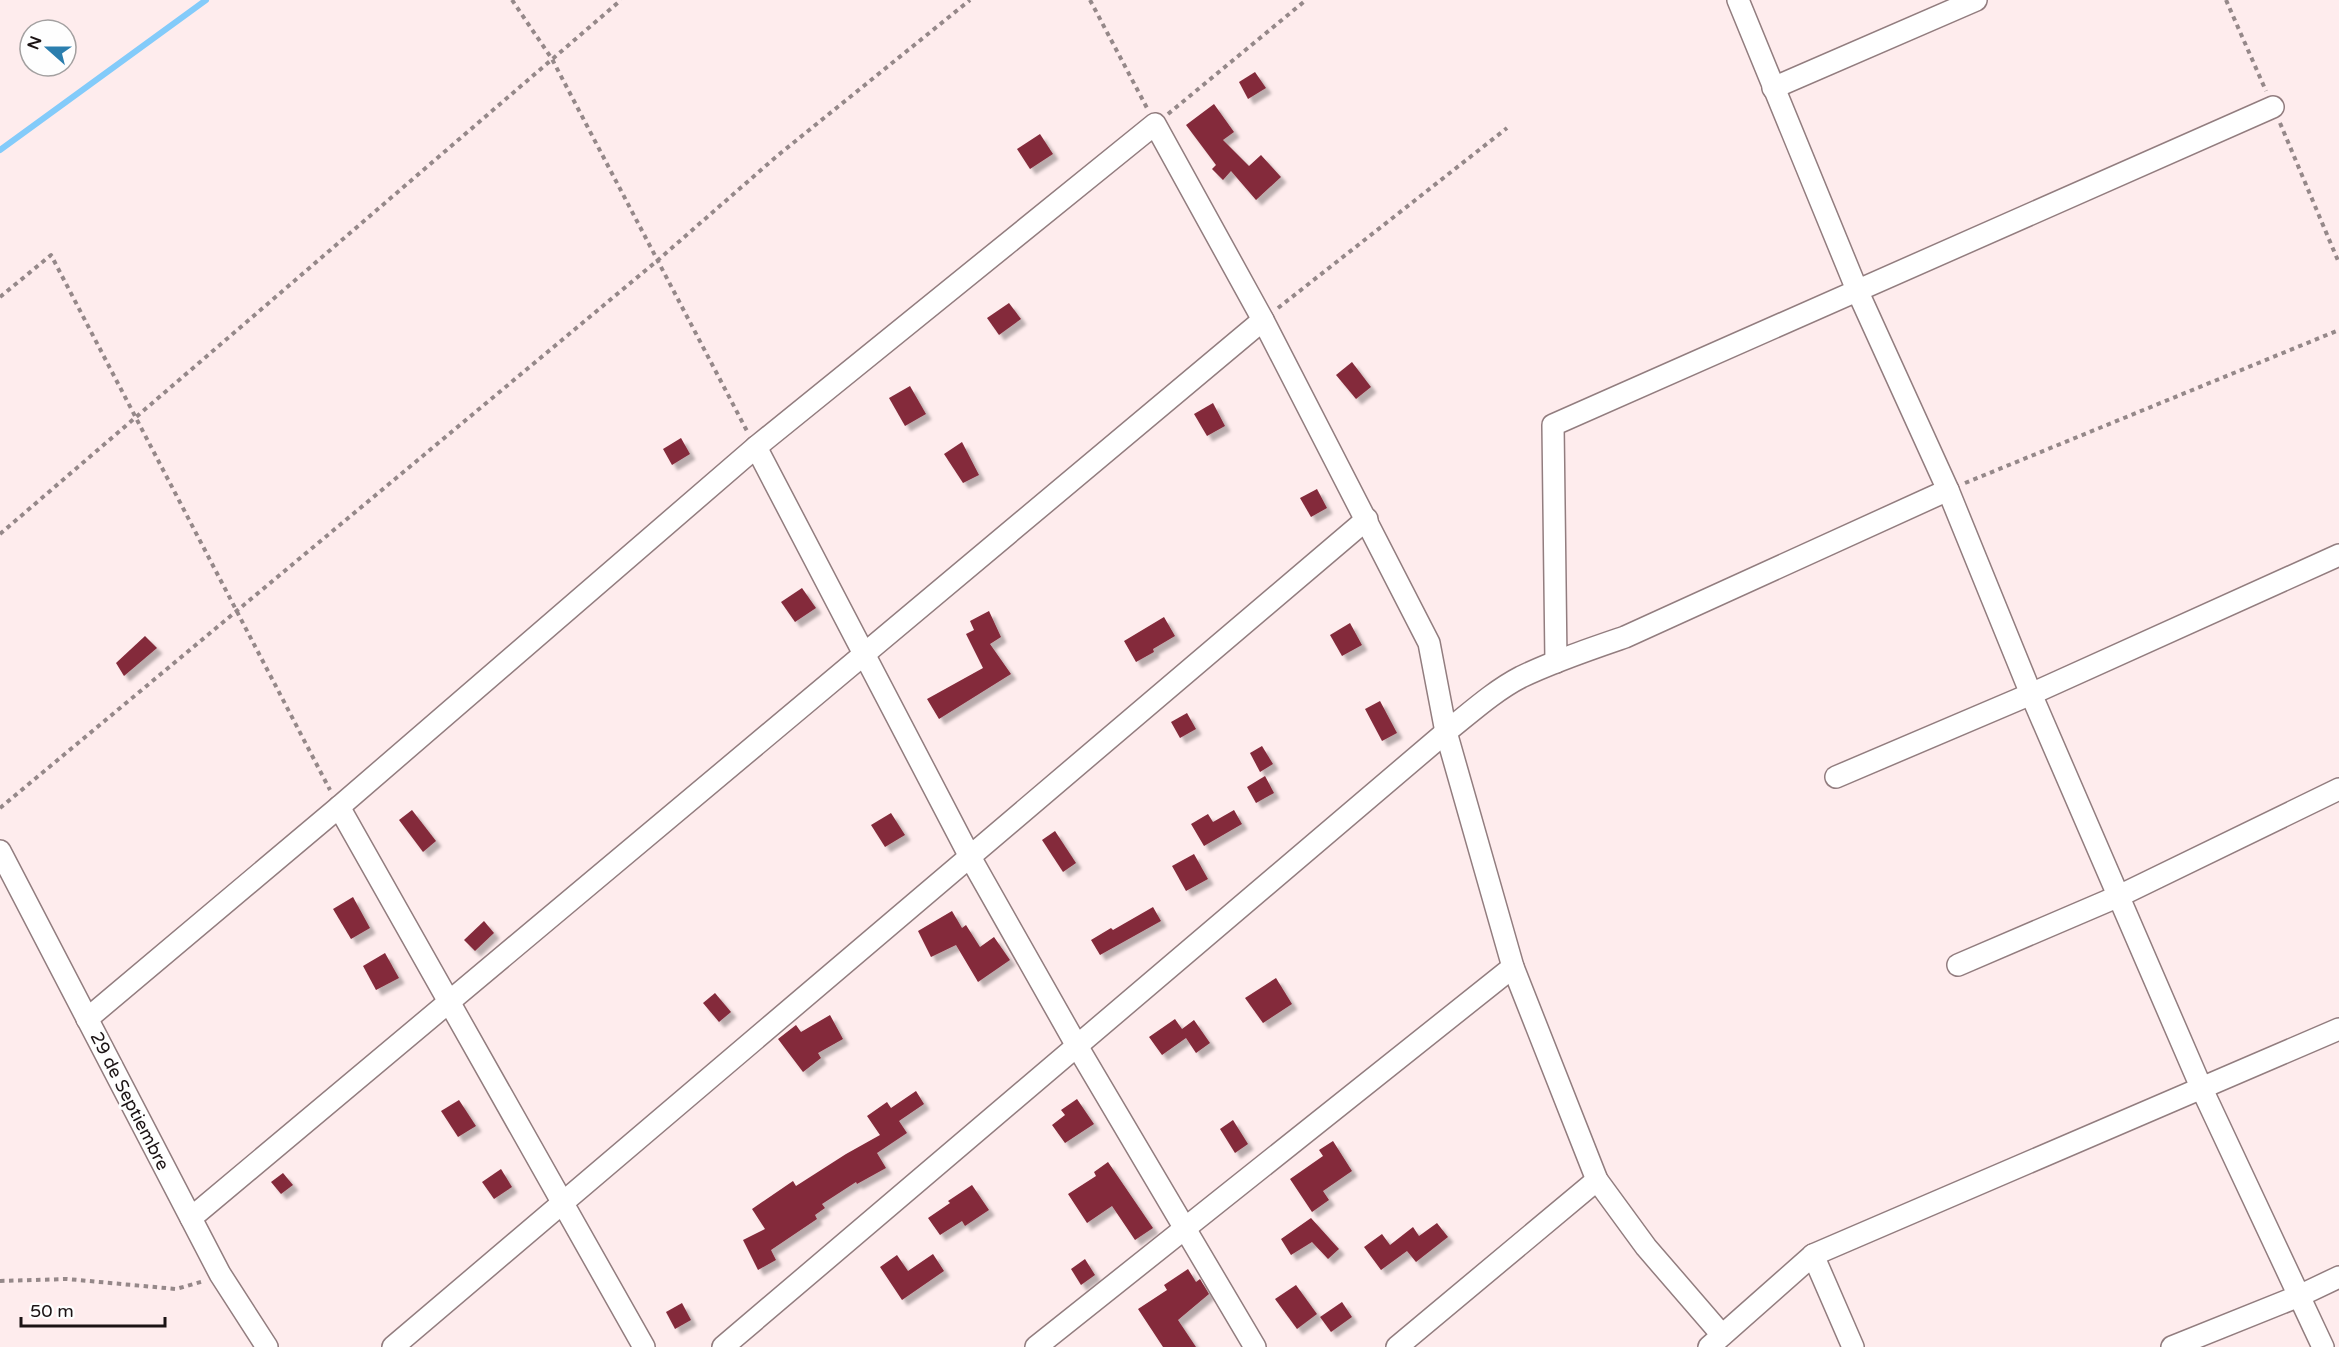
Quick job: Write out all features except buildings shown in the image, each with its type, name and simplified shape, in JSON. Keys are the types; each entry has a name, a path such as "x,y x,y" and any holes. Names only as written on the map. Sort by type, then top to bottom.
{"street":[{"path":"1738,0 1857,291 1948,490 2031,694 2201,1087 2323,1347"},
{"path":"1773,88 1976,0"},
{"path":"1556,662 1553,425 2273,107"},
{"path":"87,1019 339,807 756,447 1155,124 1263,320 1429,643 1446,732 1513,967 1597,1180 1715,1341 1813,1255 2339,1029"},
{"path":"191,1218 1263,320"},
{"path":"756,447 970,857 1077,1046 1256,1347"},
{"path":"723,1347 1446,732 1519,678 1625,637 1948,490"},
{"path":"393,1347 1367,519"},
{"path":"1836,777 2031,694 2339,555"},
{"path":"1958,965 2119,896 2339,789"},
{"path":"339,807 644,1347"},
{"name":"29 de Septiembre","path":"0,851 220,1274 267,1347"},
{"path":"1036,1347 1513,967"},
{"path":"1397,1347 1597,1180"},
{"path":"1813,1255 1853,1347"},
{"path":"2172,1347 2299,1296 2339,1277"}],"path":[{"path":"512,0 552,59 756,447"},
{"path":"0,534 621,0"},
{"path":"0,808 658,260 777,156 970,0"},
{"path":"1090,0 1155,124 1306,0"},
{"path":"2226,0 2339,263"},
{"path":"1263,320 1507,128"},
{"path":"0,297 51,255 339,807"},
{"path":"1948,490 2339,330"},
{"path":"0,1281 67,1279 176,1289 197,1285 220,1274"}],"waterway":[{"path":"0,150 206,0"}]}
